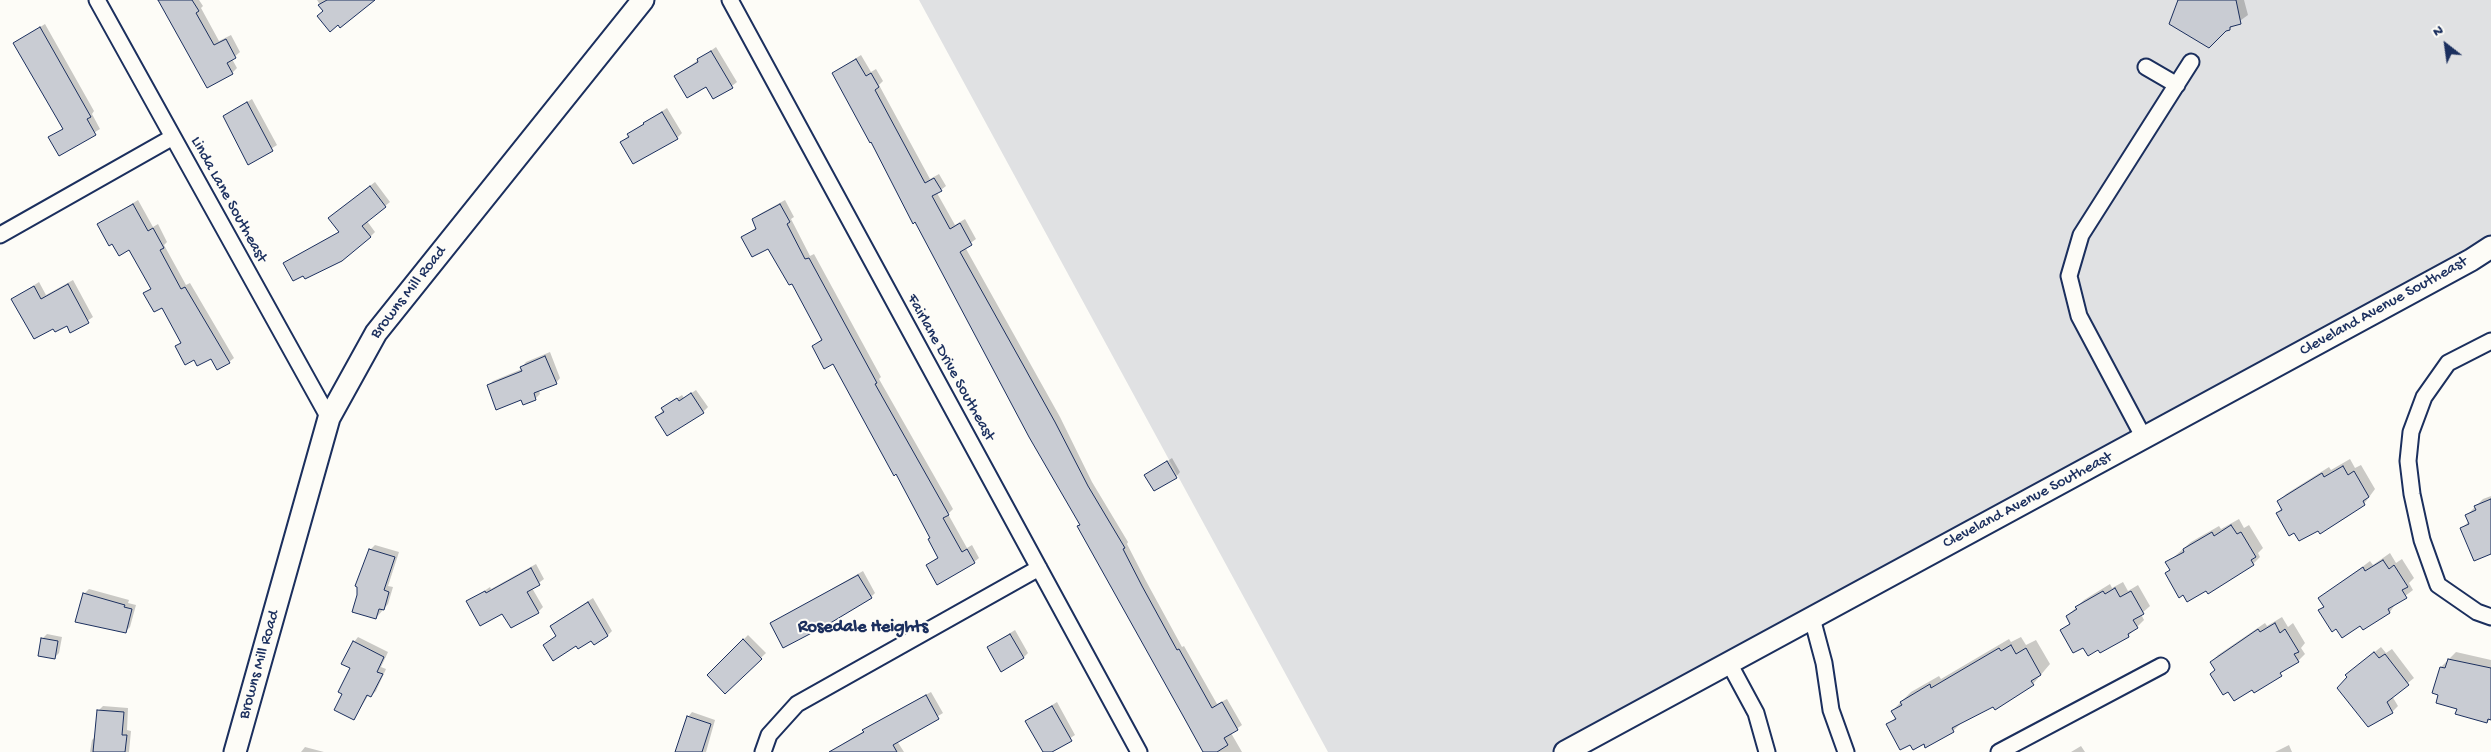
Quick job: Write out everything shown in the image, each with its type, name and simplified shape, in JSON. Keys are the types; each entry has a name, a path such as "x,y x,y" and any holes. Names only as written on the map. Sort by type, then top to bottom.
{"main road":[{"name":"Browns Mill Road","path":"235,752 329,418 376,332 643,0"},
{"name":"Cleveland Avenue Southeast","path":"1565,752 2462,265 2491,247"}],"street":[{"name":"Linda Lane Southeast","path":"97,0 329,418"},
{"name":"Fairlane Drive Southeast","path":"730,0 1139,752"},
{"path":"2144,438 2079,316 2069,276 2081,235 2191,62"},
{"path":"2146,67 2177,85"},
{"path":"0,235 173,137"},
{"path":"2491,342 2448,363 2424,396 2411,432 2408,461 2412,494 2422,540 2438,585 2477,612 2491,617"},
{"path":"764,752 769,735 797,704 1039,568"},
{"path":"1812,618 1822,656 1831,710 1846,752"},
{"path":"1729,663 1756,713 1767,752"},
{"path":"1999,752 2161,666"}],"shaded area":[{"path":"919,0 2491,0 2491,255 1573,752 1328,752"}],"building":[{"path":"158,0 192,0 199,11 196,13 214,45 226,39 236,58 227,63 233,74 207,88"},
{"path":"327,0 375,0 340,28 338,25 330,32 317,16 323,11 318,5"},
{"path":"2178,0 2236,0 2241,24 2230,27 2230,30 2226,31 2209,48 2169,24"},
{"path":"40,27 91,117 87,119 96,135 59,156 48,137 63,129 13,43"},
{"path":"711,51 733,88 713,99 706,87 687,98 674,76 698,62 697,59"},
{"path":"856,59 866,76 871,73 879,87 875,90 925,183 934,178 942,191 932,196 950,229 960,223 972,245 960,252 1055,422 1088,486 1125,548 1123,549 1177,650 1179,649 1212,708 1222,702 1238,730 1224,738 1228,745 1217,752 1203,752 1077,526 1080,525 1029,437 915,222 913,224 871,142 832,73"},
{"path":"247,102 273,151 248,165 223,116"},
{"path":"662,112 678,139 633,164 620,142 629,137 627,134"},
{"path":"370,186 386,207 362,226 371,237 342,261 305,279 303,276 293,281 283,263 339,232 328,218"},
{"path":"133,204 148,231 153,228 164,248 160,250 181,289 185,287 230,363 217,370 211,359 197,366 194,360 185,365 175,346 181,343 162,308 154,312 143,293 151,289 129,250 119,256 112,244 109,246 97,224"},
{"path":"780,204 790,222 787,224 805,259 809,258 877,383 875,384 949,515 943,518 962,552 967,549 975,563 937,585 926,565 938,558 928,539 930,538 833,364 824,369 812,346 822,340 792,284 789,285 768,249 752,257 741,237 756,229 752,219"},
{"path":"68,284 89,323 70,333 67,326 55,332 53,329 34,339 11,299 34,286 41,299"},
{"path":"545,356 557,384 534,393 536,400 523,405 521,400 496,410 487,385 522,371 520,367"},
{"path":"691,393 704,413 667,436 655,417 664,412 661,408 677,398 679,401"},
{"path":"1167,461 1177,478 1154,491 1144,475"},
{"path":"2343,466 2348,475 2354,471 2369,497 2363,501 2365,505 2320,534 2318,531 2299,541 2294,533 2289,536 2276,513 2282,510 2277,501 2322,473 2324,477"},
{"path":"2491,499 2491,554 2474,561 2460,528 2469,524 2465,515 2476,510 2474,506"},
{"path":"2231,525 2237,534 2241,532 2256,557 2251,560 2254,565 2208,594 2206,591 2187,602 2183,595 2179,598 2165,573 2170,570 2165,562 2184,552 2183,549 2212,532 2214,536"},
{"path":"369,549 395,557 384,590 389,592 384,610 379,609 376,619 352,612 357,595 357,587 355,586"},
{"path":"2383,560 2389,569 2394,565 2408,587 2402,590 2407,598 2388,609 2390,613 2363,630 2360,626 2342,638 2336,629 2332,632 2318,610 2324,607 2318,598 2363,567 2365,571"},
{"path":"531,568 540,585 527,592 539,613 511,628 502,614 480,626 466,601 485,591 486,593"},
{"path":"858,575 872,598 783,648 770,623"},
{"path":"2115,588 2120,597 2131,591 2144,614 2133,620 2138,628 2128,634 2129,637 2100,653 2098,650 2088,656 2083,648 2073,653 2060,630 2070,624 2066,616 2077,609 2075,607 2103,591 2105,594"},
{"path":"83,593 125,605 124,607 132,609 126,633 75,622"},
{"path":"588,602 608,636 594,645 591,641 578,649 576,646 553,661 543,645 556,636 550,626"},
{"path":"2275,623 2280,633 2285,629 2299,652 2294,654 2299,662 2280,673 2282,676 2254,693 2252,690 2234,701 2228,692 2223,695 2210,674 2215,670 2210,662 2258,629 2260,632"},
{"path":"1010,634 1024,658 1001,672 987,647"},
{"path":"41,638 58,641 55,659 38,656"},
{"path":"743,639 762,659 725,694 707,675"},
{"path":"353,641 384,657 377,672 383,674 371,697 367,695 354,720 334,710 342,694 338,692 350,668 341,664"},
{"path":"2011,645 2016,654 2026,648 2041,675 2031,681 2034,685 1995,710 1993,707 1952,728 1954,732 1925,748 1924,744 1913,750 1910,745 1900,750 1886,724 1896,719 1891,711 1902,705 1900,702 1930,684 1931,688 1999,648 2001,651"},
{"path":"2374,652 2379,658 2385,654 2409,685 2387,702 2393,713 2368,727 2337,688 2347,677 2345,675"},
{"path":"2448,659 2491,668 2491,720 2488,719 2487,723 2455,714 2457,709 2436,703 2438,695 2432,693 2440,667 2445,668"},
{"path":"926,695 939,719 893,745 897,752 829,752 864,732 862,730"},
{"path":"1052,706 1072,741 1052,752 1043,752 1025,721"},
{"path":"97,710 124,712 122,735 127,735 125,752 93,752"},
{"path":"687,716 711,724 702,752 675,752"}],"district":[{"name":"Rosedale Heights","path":"863,628"}]}
